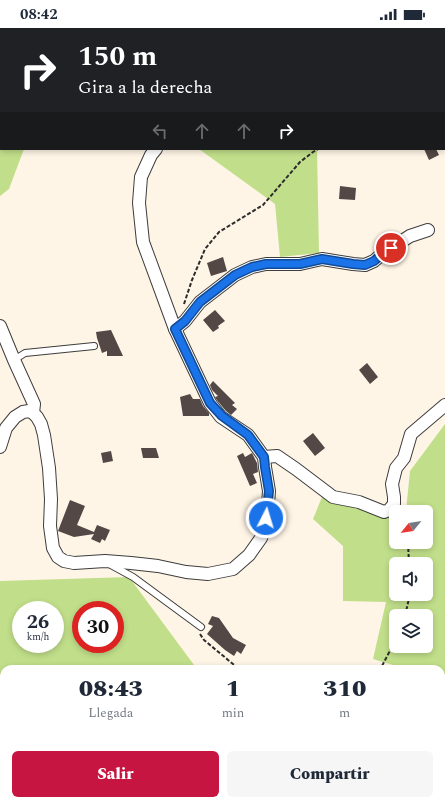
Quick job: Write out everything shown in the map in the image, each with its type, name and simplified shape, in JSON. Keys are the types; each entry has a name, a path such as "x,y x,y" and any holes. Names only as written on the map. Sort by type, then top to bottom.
{"street":[{"path":"0,447 6,428 15,417 23,412 29,411 37,417 44,435 49,468 51,499 50,526 53,548 58,557 64,561 105,561 158,566 186,572 208,574 233,569 249,555 261,538 265,525 269,491 264,457 248,435 222,416 210,403 175,329 143,242 139,203 141,177 151,155 155,150"},
{"path":"175,329 185,321 200,302 235,275 252,267 266,264 300,264 322,259 365,265 374,261 410,236 428,230"},
{"path":"0,326 34,404 33,413"},
{"path":"264,457 277,456 296,468 333,497 359,502 384,512 389,510 394,504 392,484 396,468 404,458 411,434 445,405"}],"lane":[{"path":"14,360 25,353 94,346"},
{"path":"105,561 133,577 201,627"}],"path":[{"path":"185,321 184,304 204,249 219,232 263,205 300,162 316,150"},
{"path":"190,618 204,640 233,665"},
{"path":"383,665 389,653"}],"green space":[{"path":"0,150 24,150 9,189 0,196"},
{"path":"200,150 317,150 319,253 280,257 275,204"},
{"path":"445,424 445,665 393,665 373,659 386,602 343,601 343,546 313,519 322,497 355,505 379,516 389,514 389,549 433,549 433,505 407,505 410,471"},
{"path":"129,577 194,665 0,665 0,581"}],"building":[{"path":"424,150 436,150 439,155 429,160"},
{"path":"340,186 356,188 355,200 339,199"},
{"path":"223,257 227,271 211,276 207,263"},
{"path":"215,310 225,321 213,332 203,320"},
{"path":"111,330 123,356 107,356 107,351 102,353 96,332"},
{"path":"367,363 378,377 370,384 359,370"},
{"path":"213,381 235,403 232,405 237,409 231,415 216,399 215,397 218,396 212,390 210,385"},
{"path":"190,394 193,399 200,399 203,406 209,413 209,416 183,416 180,397"},
{"path":"313,433 325,448 315,456 303,441"},
{"path":"141,448 156,448 159,458 143,458"},
{"path":"111,451 113,461 103,463 101,453"},
{"path":"243,453 245,457 252,453 257,463 258,472 253,474 257,483 250,486 237,456"},
{"path":"70,500 85,506 77,525 94,532 97,525 110,530 105,541 102,539 100,543 91,539 94,534 74,537 58,531"},
{"path":"212,616 219,618 233,638 246,645 241,654 237,651 234,656 207,634 213,626 208,624"}],"route":[{"path":"266,518 269,491 264,457 248,435 222,416 210,403 175,329 185,321 200,302 235,275 252,267 266,264 300,264 322,259 365,265 374,261 391,248"}]}
